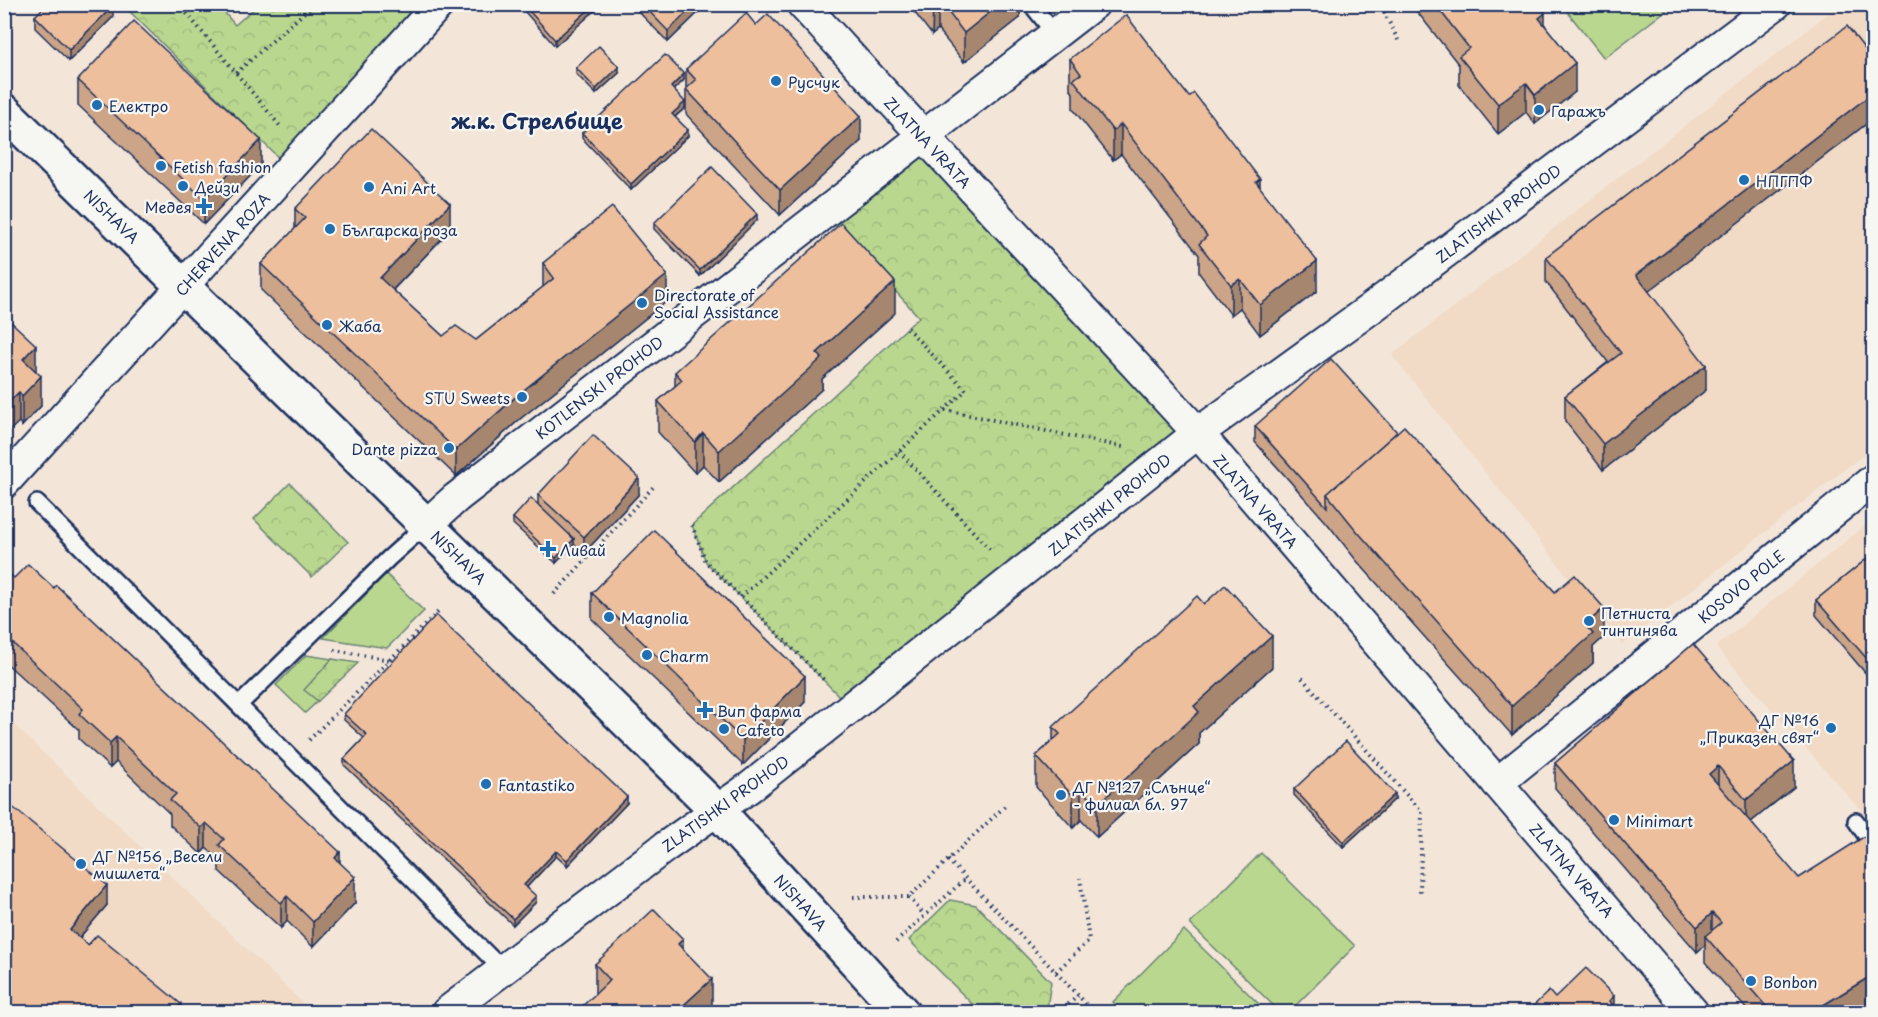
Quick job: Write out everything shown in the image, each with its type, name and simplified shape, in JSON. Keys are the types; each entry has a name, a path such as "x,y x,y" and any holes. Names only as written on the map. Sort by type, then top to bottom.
{"street":[{"name":"CHERVENA ROZA","path":"4,483 439,4"},
{"name":"ZLATNA VRATA","path":"802,4 1198,433 1693,1012"},
{"name":"KOTLENSKI PROHOD","path":"426,525 465,491 1094,4"},
{"name":"ZLATISHKI PROHOD","path":"447,1012 665,848 718,811 1016,579 1198,433 1370,309 1776,4"},
{"name":"NISHAVA","path":"4,111 718,811 902,1012"},
{"name":"KOSOVO POLE","path":"1497,783 1874,478"}],"lane":[{"path":"1031,4 1055,34"},
{"path":"38,503 504,970"},
{"name":"KOTLENSKI PROHOD","path":"239,705 426,525"},
{"path":"1856,821 1874,847"}],"path":[{"path":"179,4 304,154"},
{"path":"236,73 314,4"},
{"path":"1384,12 1399,42"},
{"path":"741,597 966,390 907,328"},
{"path":"944,410 1168,456"},
{"path":"899,451 1016,579"},
{"path":"554,594 656,484"},
{"path":"692,525 706,562 851,708"},
{"path":"306,742 441,609"},
{"path":"301,645 390,660"},
{"path":"1302,678 1422,812 1420,892"},
{"path":"854,897 909,897 1005,806"},
{"path":"948,860 1094,1012"},
{"path":"896,942 966,878"},
{"path":"1056,972 1089,940 1080,878"},
{"path":"909,897 924,915"},
{"path":"1059,1012 1078,996"}],"shaded area":[{"name":"НПГПФ","path":"1839,5 1873,5 1873,447 1622,645 1392,355"},
{"name":"ДГ №16 „Приказен свят“","path":"1873,519 1873,810 1865,815 1716,647"},
{"name":"ДГ №156 „Весели мишлета“","path":"5,716 312,1012 5,1012"}],"green space":[{"path":"123,5 218,5 235,25 258,5 439,5 290,169"},
{"path":"1562,5 1673,5 1604,58"},
{"path":"923,137 1198,433 851,708 706,562 692,525 919,317 824,213"},
{"path":"290,483 348,542 312,577 254,519"},
{"path":"386,574 424,611 387,648 323,638"},
{"path":"306,655 332,659 305,690 318,701 305,713 276,685"},
{"path":"332,659 358,663 318,701 304,690"},
{"path":"1261,853 1355,946 1289,1012 1280,1012 1190,924"},
{"path":"950,900 976,905 1051,982 1047,1008 1043,1012 980,1012 909,940"},
{"path":"1184,930 1267,1012 1123,1012 1113,1002"}],"building":[{"path":"47,4 111,4 113,6 69,50 35,16"},
{"path":"523,4 595,4 555,40"},
{"path":"642,4 695,4 668,31"},
{"path":"942,4 1000,4 964,33"},
{"path":"1435,4 1537,4 1545,13 1539,18 1575,63 1535,95 1526,83 1498,104 1459,56 1469,48"},
{"path":"746,13 756,25 768,14 861,116 780,190 686,89 696,80 686,69"},
{"path":"1126,15 1189,97 1194,93 1260,179 1256,182 1317,261 1260,305 1240,279 1231,285 1199,244 1207,236 1121,124 1113,131 1073,79 1081,74 1070,59"},
{"path":"134,21 261,140 204,199 78,80"},
{"path":"1847,26 1874,61 1874,92 1636,275 1706,365 1603,444 1565,396 1621,353 1546,257"},
{"path":"599,46 619,67 596,89 576,68"},
{"path":"665,55 684,74 671,87 685,102 672,114 688,130 631,184 582,133"},
{"path":"371,129 450,204 380,278 443,336 456,326 476,340 554,278 543,263 612,207 667,275 520,393 456,450 261,264 305,218 295,209"},
{"path":"712,167 757,214 700,270 654,223"},
{"path":"841,223 895,282 817,353 822,358 719,451 703,433 695,442 658,401 682,380 675,372"},
{"path":"8,319 36,345 23,359 41,376 22,396 19,392 4,407 4,323"},
{"path":"1331,359 1397,432 1327,494 1327,507 1255,426"},
{"path":"1404,426 1555,592 1575,575 1604,608 1585,625 1593,634 1512,706 1356,530 1327,494"},
{"path":"593,435 639,478 584,537 538,495"},
{"path":"531,498 574,539 556,558 513,518"},
{"path":"654,530 805,676 743,740 592,593"},
{"path":"1874,553 1874,656 1868,660 1816,600"},
{"path":"28,564 54,588 56,585 340,852 335,858 355,877 313,922 287,896 281,903 219,845 224,839 206,823 201,828 170,800 176,794 116,737 110,743 79,714 83,709 5,636 11,630 4,624 4,576 8,573 14,578"},
{"path":"1225,585 1272,636 1194,706 1199,712 1097,805 1081,789 1073,796 1036,756 1060,734 1053,727 1197,596 1204,604"},
{"name":"Fantastiko","path":"436,615 627,797 567,860 556,851 524,885 536,896 513,919 344,759 367,735 344,714"},
{"path":"1693,644 1794,761 1746,800 1718,766 1709,774 1799,878 1874,832 1874,974 1812,1012 1771,1012 1705,936 1721,923 1717,918 1712,913 1697,927 1555,763"},
{"path":"1346,741 1395,794 1343,842 1294,789"},
{"path":"4,800 107,885 70,930 88,945 97,935 181,1004 174,1012 8,1012 11,1009 4,1000"},
{"path":"654,909 683,939 678,944 712,979 676,1012 576,1012 610,980 595,964"},
{"path":"1586,968 1614,996 1609,1001 1620,1012 1527,1012 1549,991 1555,998"},
{"path":"525,1003 534,1012 514,1012"}],"place":[{"name":"Русчук","path":"776,81"},
{"name":"Електро","path":"97,105"},
{"name":"Гаражъ","path":"1539,110"},
{"name":"Fetish fashion","path":"161,166"},
{"name":"НПГПФ","path":"1744,180"},
{"name":"Дейзи","path":"183,186"},
{"name":"Ani Art","path":"369,187"},
{"name":"Медея","path":"204,206"},
{"name":"Българска роза","path":"330,229"},
{"name":"Directorate of Social Assistance","path":"642,303"},
{"name":"Жаба","path":"327,325"},
{"name":"STU Sweets","path":"522,397"},
{"name":"Dante pizza","path":"449,448"},
{"name":"Ливай","path":"548,549"},
{"name":"Magnolia","path":"609,617"},
{"name":"Петниста тинтинява","path":"1589,621"},
{"name":"Charm","path":"647,655"},
{"name":"Вип фарма","path":"705,710"},
{"name":"ДГ №16 „Приказен свят“","path":"1831,728"},
{"name":"Cafeto","path":"724,729"},
{"name":"Fantastiko","path":"486,784"},
{"name":"ДГ №127 „Слънце“ - филиал бл. 97","path":"1061,795"},
{"name":"Minimart","path":"1614,820"},
{"name":"ДГ №156 „Весели мишлета“","path":"81,864"},
{"name":"Bonbon","path":"1751,981"}],"district":[{"name":"ж.к. Стрелбище","path":"537,120"}]}
